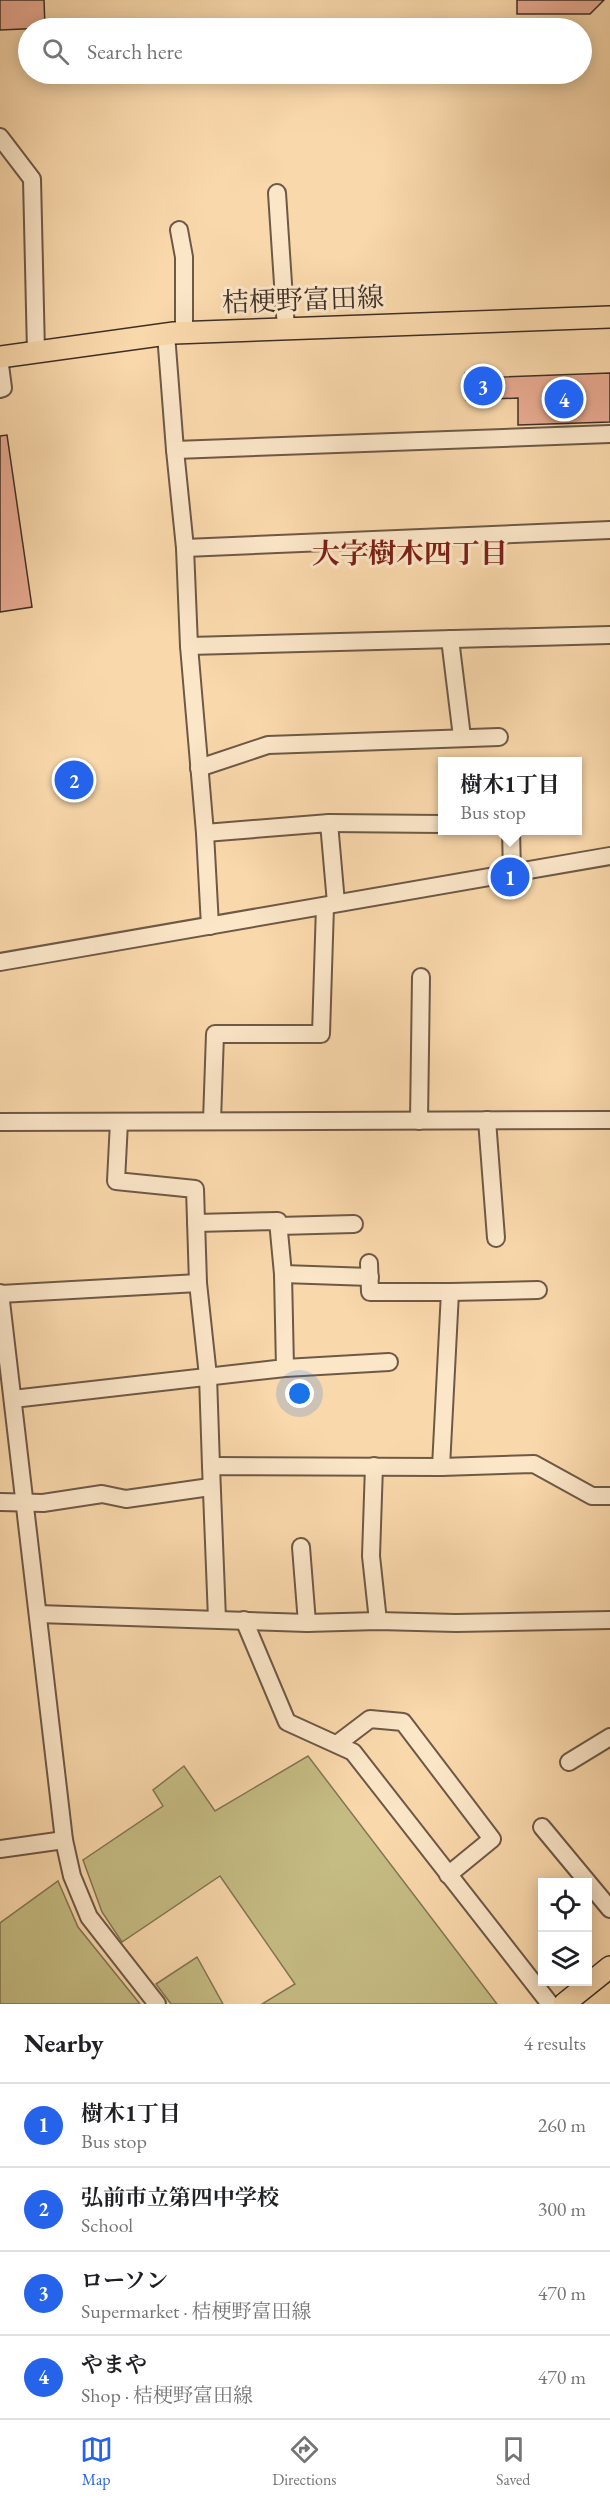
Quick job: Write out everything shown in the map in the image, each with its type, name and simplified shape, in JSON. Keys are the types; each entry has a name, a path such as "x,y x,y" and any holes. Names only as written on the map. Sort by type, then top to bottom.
{"main road":[{"name":"桔梗野富田線","path":"0,357 175,334 610,317"},
{"path":"564,2004 608,1973"}],"street":[{"path":"0,137 32,179 36,352"},
{"path":"277,193 286,329"},
{"path":"179,230 184,257 175,334 175,450 185,548 189,646 205,832 210,926"},
{"path":"0,365 3,388 0,389"},
{"path":"175,450 610,434"},
{"path":"185,548 610,530"},
{"path":"189,646 610,635"},
{"path":"450,639 462,737"},
{"path":"199,768 268,745 499,737"},
{"path":"205,832 329,823 438,824"},
{"path":"212,1121 214,1034 321,1034 331,904 329,823"},
{"path":"511,835 512,873"},
{"path":"0,962 610,856"},
{"path":"419,1121 421,977"},
{"path":"487,1120 496,1238"},
{"path":"0,1122 610,1120"},
{"path":"120,1122 116,1182 195,1189 198,1283 208,1376 210,1487 217,1619"},
{"path":"196,1223 278,1221 283,1274 285,1368"},
{"path":"278,1226 354,1224"},
{"path":"283,1274 369,1270 370,1292 538,1290"},
{"path":"157,2004 89,1917 72,1876 64,1840 0,1293 198,1283"},
{"path":"441,1467 450,1292"},
{"path":"13,1399 285,1368 389,1362"},
{"path":"210,1466 441,1467 534,1464 592,1496 610,1496"},
{"path":"374,1466 371,1556 378,1620"},
{"path":"0,1502 43,1503 102,1494 126,1499 210,1487"},
{"path":"301,1547 307,1623"},
{"path":"38,1614 307,1623 378,1620 456,1623 610,1620"},
{"path":"244,1620 287,1722 353,1752 550,2004"},
{"path":"337,1744 370,1719 403,1722 492,1839 448,1875"},
{"path":"569,1762 610,1737"},
{"path":"542,1827 610,1909"},
{"path":"0,1849 64,1840"}],"shaded area":[{"path":"308,1756 497,2004 262,2004 295,1984 220,1876 122,1942 102,1912 83,1860 163,1806 153,1790 184,1766 215,1811"},
{"path":"58,1881 78,1927 140,2004 0,2004 0,1923"},
{"path":"197,1957 223,2004 171,2004 156,1984"}],"building":[{"path":"0,0 44,0 45,18 18,18 18,29 0,30"},
{"path":"517,0 604,0 590,14 517,14"},
{"path":"499,372 500,377 610,373 610,422 518,425 518,398 466,400 465,373"},
{"path":"7,435 32,607 0,612 0,436"}],"place":[{"name":"ローソン","path":"483,386"},
{"name":"やまや","path":"564,399"},
{"name":"弘前市立第四中学校","path":"74,780"},
{"name":"樹木1丁目","path":"510,877"}],"district":[{"name":"大字樹木四丁目","path":"410,553"}]}
